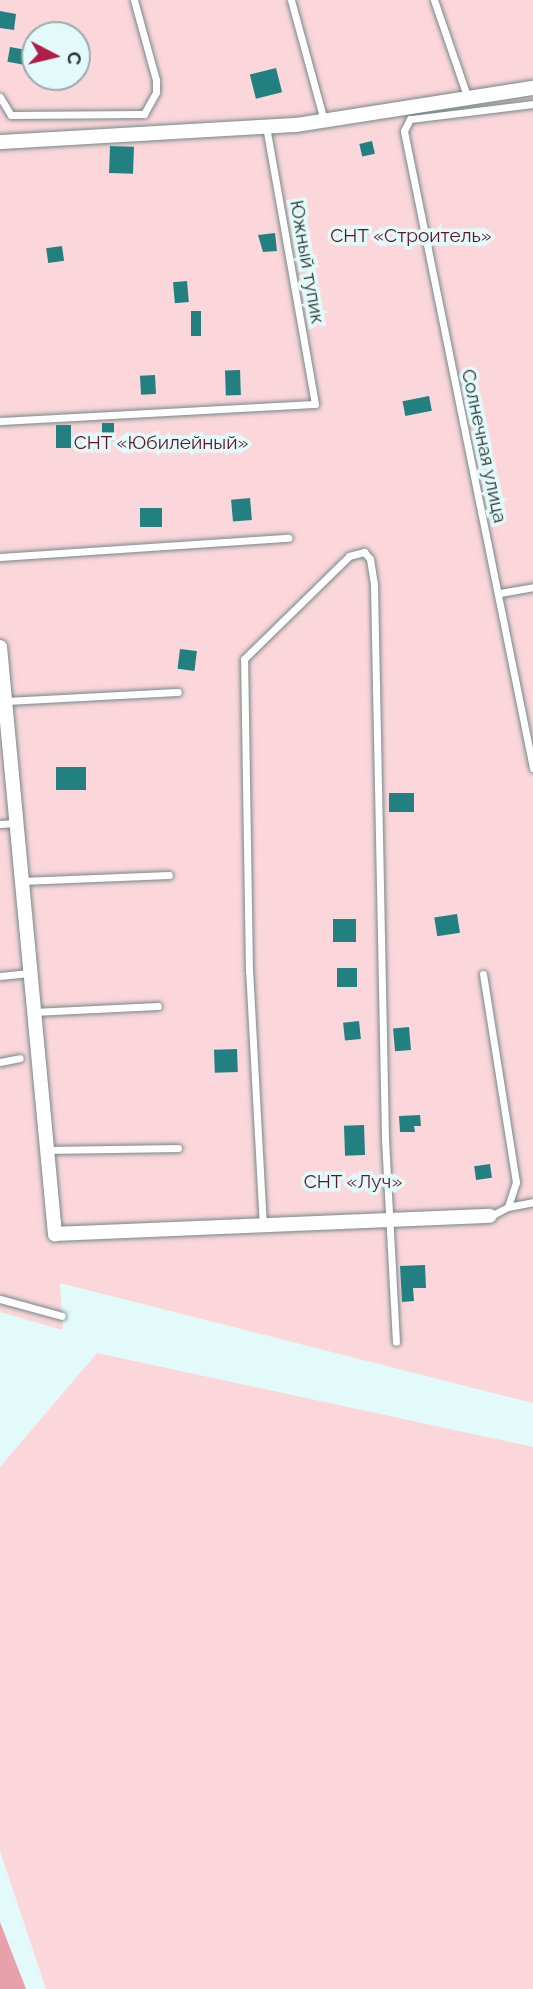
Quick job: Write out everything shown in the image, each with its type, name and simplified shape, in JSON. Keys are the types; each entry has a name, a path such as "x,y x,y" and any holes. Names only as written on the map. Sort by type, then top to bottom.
{"street":[{"path":"0,142 324,122 533,88"},
{"path":"0,647 55,1234 490,1216"}],"lane":[{"path":"0,97 11,115 144,114 156,92 156,80 134,0"},
{"path":"291,0 324,122"},
{"path":"434,0 468,100"},
{"name":"Солнечная улица","path":"533,104 410,119 404,131 500,593 533,768"},
{"name":"Южный тупик","path":"0,422 315,404 266,127"},
{"path":"0,557 288,538"},
{"path":"263,1227 250,972 244,659 349,556 364,552 370,559 374,584 390,1222 396,1342"},
{"path":"500,593 533,587"},
{"path":"5,701 178,692"},
{"path":"0,824 15,823"},
{"path":"20,881 169,875"},
{"path":"0,976 29,973"},
{"path":"483,974 516,1182 508,1207"},
{"path":"33,1012 159,1006"},
{"path":"0,1062 20,1058"},
{"path":"47,1150 178,1148"},
{"path":"490,1216 508,1207 533,1202"},
{"path":"0,1299 62,1316"}],"green space":[{"path":"0,0 533,0 533,1403 60,1283 63,1330 0,1312"},
{"path":"97,1353 533,1447 533,1989 46,1989 0,1851 0,1467"}],"shaded area":[{"path":"0,1922 26,1989 0,1989"}],"building":[{"path":"0,11 16,14 14,30 0,28"},
{"path":"10,47 21,49 21,64 7,62"},
{"path":"276,68 282,92 256,99 250,75"},
{"path":"372,141 375,154 362,157 359,144"},
{"path":"110,146 134,147 133,174 109,173"},
{"path":"275,233 277,251 263,252 258,235"},
{"path":"62,246 64,261 48,263 46,248"},
{"path":"187,281 189,302 175,303 173,282"},
{"path":"191,311 201,311 201,336 191,336"},
{"path":"240,370 241,395 226,396 225,371"},
{"path":"155,375 156,394 141,395 140,376"},
{"path":"429,396 432,411 405,416 402,401"},
{"path":"102,423 114,423 114,441 102,441"},
{"path":"56,425 71,425 71,448 56,448"},
{"path":"250,498 252,520 233,522 231,500"},
{"path":"140,508 162,508 162,527 140,527"},
{"path":"180,649 197,651 194,671 178,669"},
{"path":"56,767 86,767 86,790 56,790"},
{"path":"389,793 414,793 414,812 389,812"},
{"path":"457,914 460,933 437,936 434,918"},
{"path":"333,919 356,919 356,942 333,942"},
{"path":"337,968 357,968 357,987 337,987"},
{"path":"359,1021 361,1039 345,1041 343,1023"},
{"path":"409,1027 411,1050 395,1051 393,1028"},
{"path":"237,1049 238,1072 215,1073 214,1050"},
{"path":"420,1115 421,1126 414,1126 415,1132 400,1132 399,1116"},
{"path":"364,1125 365,1155 345,1156 344,1126"},
{"path":"490,1164 492,1178 476,1180 474,1166"},
{"path":"425,1265 426,1288 413,1288 414,1301 402,1302 400,1266"}],"park label":[{"name":"СНТ «Строитель»","path":"411,236"},
{"name":"СНТ «Юбилейный»","path":"161,443"},
{"name":"СНТ «Луч»","path":"353,1182"}]}
